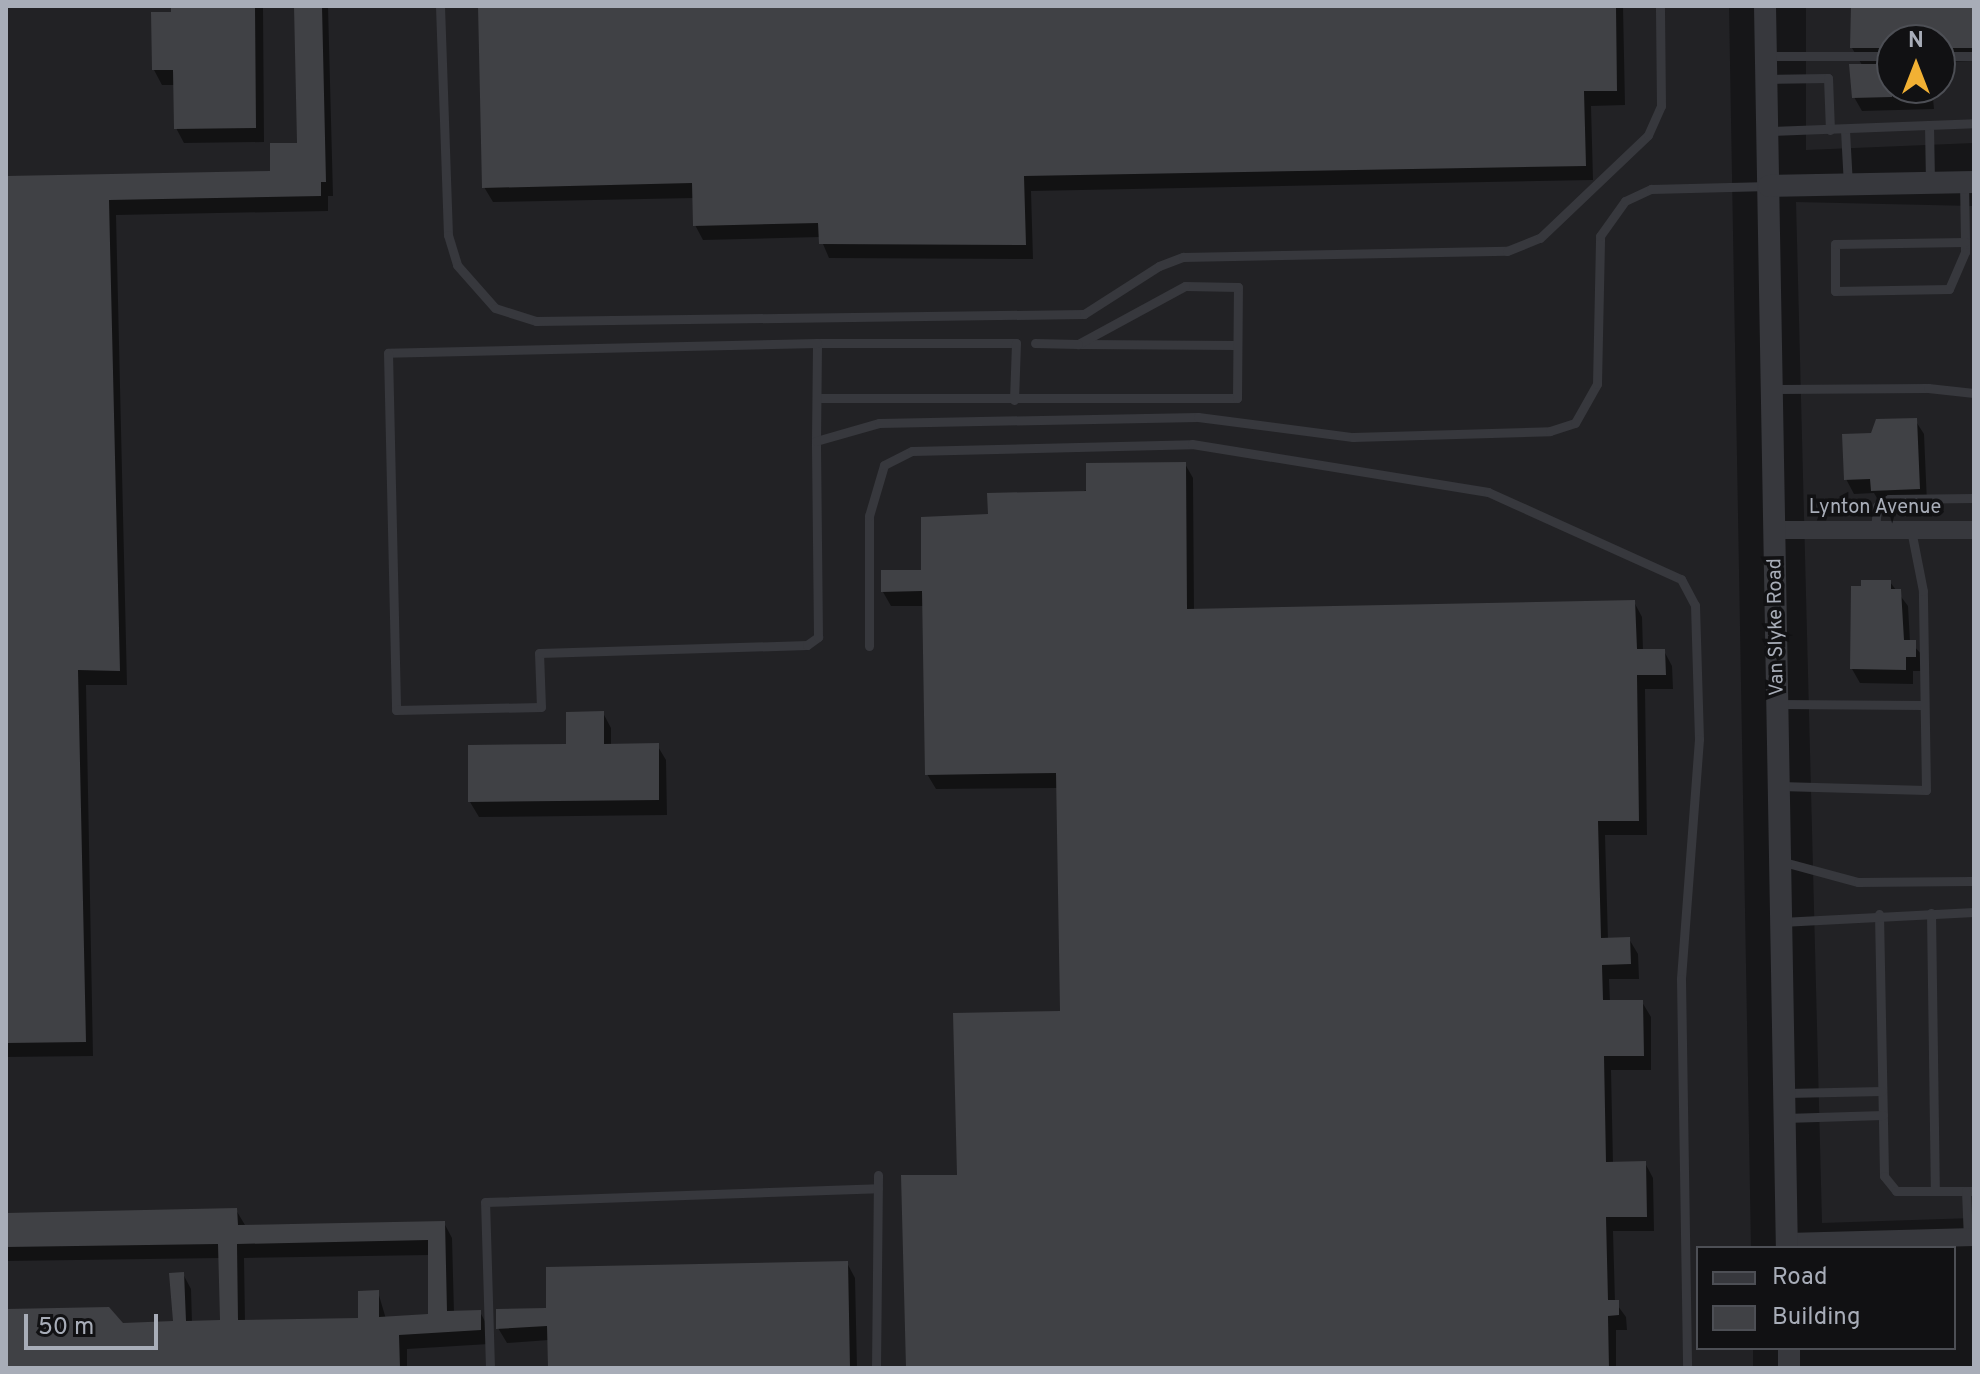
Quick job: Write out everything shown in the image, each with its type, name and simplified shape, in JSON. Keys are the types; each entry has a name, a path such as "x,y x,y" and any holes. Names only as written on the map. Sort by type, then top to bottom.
{"street":[{"name":"Van Slyke Road","path":"1765,6 1787,1245"},
{"path":"1769,186 1969,182"},
{"name":"Lynton Avenue","path":"1775,530 1974,530"},
{"path":"1787,1245 1943,1243 1971,1238"}],"lane":[{"path":"440,6 448,235 457,265 495,308 536,321 1084,314 1183,257 1507,251 1540,238 1648,135 1661,106 1660,6"},
{"path":"1766,56 1876,56"},
{"path":"1766,79 1828,78 1830,130"},
{"path":"1768,131 1974,123"},
{"path":"1929,125 1930,184"},
{"path":"1845,130 1848,185"},
{"path":"1965,242 1835,244 1835,291 1949,289 1965,242 1969,182"},
{"path":"816,441 879,423 1198,417 1353,437 1550,431 1575,423 1597,384 1600,236 1625,201 1651,189 1769,186"},
{"path":"817,398 1237,398 1238,287 1185,286 1078,344"},
{"path":"817,343 818,637 807,645 539,653 541,707 396,710 388,353 817,343 1016,343 1014,400"},
{"path":"1035,343 1237,345"},
{"path":"1772,389 1928,388 1974,393"},
{"path":"869,646 869,516 884,465 912,451 1192,444 1488,492 1681,579 1695,605 1699,739 1681,979 1687,1368"},
{"path":"1875,530 1877,506 1889,499 1974,498"},
{"path":"1779,786 1926,790 1923,591 1911,530"},
{"path":"1778,704 1924,705"},
{"path":"1780,861 1858,882 1971,881"},
{"path":"1781,922 1879,914 1974,912"},
{"path":"1931,913 1935,1191"},
{"path":"1879,914 1884,1176 1896,1191 1970,1191 1971,1238"},
{"path":"1785,1093 1882,1091"},
{"path":"1785,1118 1883,1115"},
{"path":"876,1368 878,1175"},
{"path":"490,1368 485,1202 878,1188"}],"shaded area":[{"path":"6,6 1729,6 1751,1246 1696,1246 1696,1350 1753,1350 1753,1368 6,1368"},
{"path":"1806,6 1974,6 1974,143 1806,150"},
{"path":"1796,202 1974,206 1974,1218 1822,1223"}],"building":[{"path":"171,6 255,6 256,128 174,129 173,70 152,70 151,12 171,12"},
{"path":"294,6 322,6 326,182 321,182 321,196 109,200 120,671 78,670 86,1042 6,1043 6,176 270,171 270,143 297,143"},
{"path":"478,6 1616,6 1617,91 1584,91 1586,166 1024,176 1026,245 819,244 818,223 693,226 692,183 482,188"},
{"path":"1851,6 1974,6 1974,48 1956,48 1956,24 1876,24 1876,48 1850,48"},
{"path":"1849,64 1876,64 1876,97 1852,98"},
{"path":"1917,418 1920,489 1871,491 1870,479 1844,480 1842,434 1871,433 1876,419"},
{"path":"1186,462 1187,609 1635,600 1637,649 1665,649 1666,675 1637,675 1639,821 1598,821 1601,938 1630,937 1631,964 1602,965 1603,1000 1643,1000 1644,1056 1604,1056 1606,1162 1646,1161 1647,1217 1606,1217 1608,1300 1619,1300 1619,1315 1608,1316 1609,1368 906,1368 901,1175 957,1175 953,1013 1060,1011 1056,773 925,775 922,591 881,592 881,570 921,570 921,517 988,514 987,493 1086,491 1086,463"},
{"path":"1861,580 1891,580 1891,589 1901,589 1904,640 1916,640 1916,657 1906,657 1906,670 1850,669 1851,586 1861,586"},
{"path":"604,711 604,744 659,743 659,800 468,802 468,745 566,744 566,712"},
{"path":"237,1208 238,1225 445,1221 447,1311 481,1310 481,1330 399,1335 400,1368 6,1368 6,1309 109,1307 123,1323 173,1321 169,1273 184,1272 186,1321 220,1320 218,1244 6,1247 6,1213","holes":["428,1240 428,1314 379,1317 379,1290 358,1291 358,1318 238,1320 237,1244"]},
{"path":"848,1261 850,1368 548,1368 547,1326 496,1329 496,1309 546,1308 546,1267"}]}
